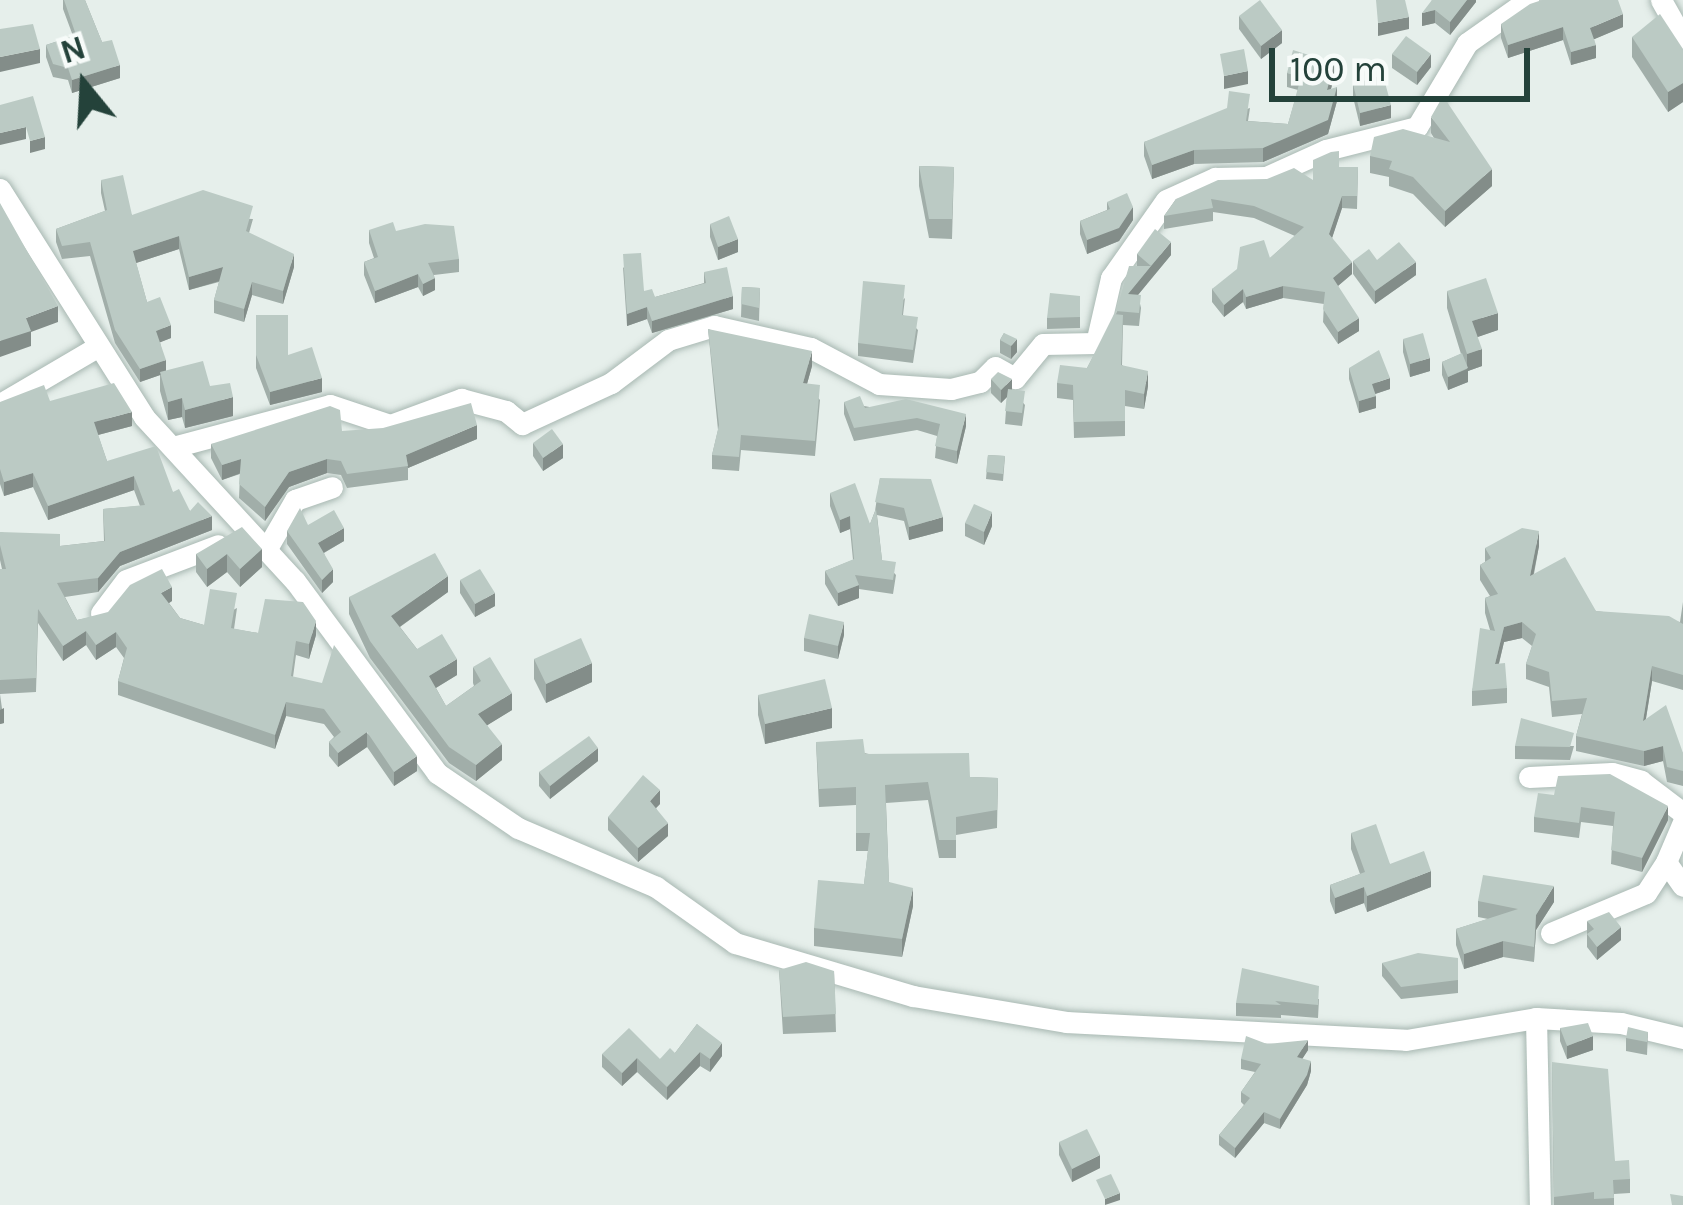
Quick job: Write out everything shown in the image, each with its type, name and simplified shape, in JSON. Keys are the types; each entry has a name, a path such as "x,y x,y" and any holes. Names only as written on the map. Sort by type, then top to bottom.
{"street":[{"path":"177,446 330,405 390,425 460,399 522,424 611,383 668,340 714,326 811,348 879,384 951,388 980,382 995,367 1015,378 1043,344 1096,343 1111,278 1166,200 1215,178 1266,177 1326,151 1417,127 1467,43 1528,0"},
{"path":"1661,0 1683,39"},
{"path":"0,189 144,417 177,446 266,550 377,700 457,790 518,828 656,887 749,949 913,996 1066,1022 1406,1040 1536,1018 1621,1023 1683,1038"},
{"path":"0,404 98,346"},
{"path":"266,550 295,500 332,487"},
{"path":"101,613 126,580 210,551 242,526"},
{"path":"1529,777 1612,772 1642,782 1683,818 1666,862 1639,897 1551,933"},
{"path":"1666,862 1683,886"},
{"path":"1536,1018 1540,1205"}],"building":[{"path":"64,0 85,0 102,42 112,40 120,65 72,80 68,68 53,64 46,45 76,35"},
{"path":"1260,0 1282,30 1261,46 1239,16"},
{"path":"1376,0 1405,0 1409,17 1378,23"},
{"path":"1432,0 1467,0 1450,22 1435,10 1422,13"},
{"path":"1542,0 1618,0 1623,14 1590,28 1596,45 1571,52 1563,27 1508,45 1501,24"},
{"path":"1660,14 1683,49 1683,83 1668,92 1632,37"},
{"path":"33,24 40,49 0,57 0,29"},
{"path":"1406,36 1431,54 1417,72 1392,54"},
{"path":"1244,49 1248,71 1224,76 1220,54"},
{"path":"1293,50 1334,63 1327,90 1337,87 1328,120 1263,148 1194,150 1152,165 1144,142 1227,108 1229,91 1250,94 1246,121 1288,124 1301,77 1287,73"},
{"path":"1383,75 1391,105 1360,113 1353,84"},
{"path":"33,96 45,137 30,141 26,127 0,133 0,105"},
{"path":"1443,96 1492,169 1445,211 1413,177 1389,169 1392,161 1370,156 1374,137 1403,129 1450,142 1431,117"},
{"path":"1339,151 1339,167 1358,167 1357,196 1342,196 1329,234 1352,262 1333,278 1359,318 1338,332 1323,309 1325,292 1283,286 1246,297 1243,289 1224,305 1212,289 1237,269 1240,247 1264,240 1270,258 1304,227 1254,206 1211,199 1213,208 1164,216 1176,199 1218,180 1267,179 1294,168 1313,180 1313,160"},
{"path":"919,166 954,167 952,219 929,219"},
{"path":"123,175 132,215 203,190 253,206 246,231 294,254 283,291 252,282 244,309 214,300 223,267 189,277 179,236 133,251 147,302 160,297 171,325 156,331 166,360 140,369 115,330 90,242 62,246 56,229 107,210 101,180"},
{"path":"1127,193 1133,207 1119,228 1087,240 1080,221 1110,209 1107,202"},
{"path":"0,203 58,306 26,318 31,331 0,341"},
{"path":"729,216 738,239 718,247 710,224"},
{"path":"393,222 396,231 425,224 454,226 459,259 428,263 435,278 423,284 418,274 375,291 364,262 378,257 369,230"},
{"path":"1155,229 1171,242 1151,266 1137,254"},
{"path":"1399,242 1416,262 1375,291 1353,261 1369,249 1377,260"},
{"path":"641,253 644,291 652,289 655,297 706,283 704,272 727,267 733,296 652,321 647,307 627,314 623,254"},
{"path":"1129,266 1151,266 1128,294 1141,295 1139,313 1116,311"},
{"path":"1486,278 1498,313 1472,321 1482,349 1467,354 1447,291"},
{"path":"863,281 905,285 902,315 918,317 913,350 858,343"},
{"path":"742,287 760,288 759,308 741,304"},
{"path":"1050,293 1080,296 1080,317 1047,318"},
{"path":"1114,314 1123,315 1121,365 1148,371 1144,394 1125,390 1125,421 1074,422 1073,385 1057,383 1060,365 1087,368"},
{"path":"256,315 288,315 288,355 312,347 322,378 270,392 256,355"},
{"path":"708,329 812,351 803,383 820,385 815,441 741,435 739,457 712,455 719,425"},
{"path":"1004,333 1017,339 1011,346 1000,340"},
{"path":"1423,333 1430,358 1410,364 1403,339"},
{"path":"1379,350 1390,378 1372,384 1376,396 1359,401 1349,368"},
{"path":"1462,353 1468,368 1448,377 1442,362"},
{"path":"203,361 210,386 230,383 233,397 185,410 182,398 168,402 160,372"},
{"path":"998,372 1012,379 1001,390 991,379"},
{"path":"114,383 132,412 94,422 107,461 156,446 173,492 179,489 190,511 198,502 212,516 120,552 98,578 57,583 77,620 108,612 130,585 162,569 172,587 161,593 180,618 204,625 210,589 237,593 231,628 258,633 265,599 303,602 316,621 309,644 296,641 291,676 322,683 334,645 417,756 394,772 367,732 338,753 329,742 341,732 324,709 286,702 275,735 118,681 127,648 116,632 96,645 86,631 63,646 38,609 36,678 0,680 0,569 6,569 0,532 60,534 60,546 105,541 103,509 145,505 134,476 48,506 33,473 4,482 0,402 44,385 50,401"},
{"path":"1008,389 1025,391 1022,413 1005,411"},
{"path":"860,396 865,408 906,399 966,414 957,451 935,446 940,424 917,418 854,428 844,402"},
{"path":"471,403 477,425 406,455 408,466 347,474 341,461 327,459 289,472 265,507 239,484 241,459 222,465 211,444 330,406 340,410 342,431 383,428"},
{"path":"552,429 563,444 543,458 533,443"},
{"path":"988,455 1005,456 1003,474 986,472"},
{"path":"880,478 931,479 943,517 909,527 904,508 875,502"},
{"path":"855,483 870,524 876,509 882,560 896,562 893,580 855,575 859,585 838,593 825,571 854,559 850,516 840,520 830,493"},
{"path":"974,504 992,512 984,532 965,523"},
{"path":"300,508 308,525 334,510 344,528 318,543 333,569 322,580 287,531"},
{"path":"242,527 262,549 240,569 227,554 207,569 196,554"},
{"path":"1522,528 1539,531 1530,576 1565,557 1596,611 1669,616 1683,624 1683,675 1652,666 1643,721 1666,705 1683,753 1683,771 1667,767 1663,746 1644,751 1576,736 1587,698 1552,701 1549,672 1526,664 1536,634 1522,622 1504,627 1495,664 1505,663 1507,688 1472,691 1480,628 1495,631 1485,598 1498,594 1480,565 1491,558 1485,548"},
{"path":"435,553 448,576 391,616 417,649 442,634 457,659 429,676 446,706 481,681 473,667 490,657 512,693 478,714 502,744 476,765 449,747 370,641 349,597"},
{"path":"480,569 495,593 475,604 460,580"},
{"path":"809,614 844,622 838,646 804,638"},
{"path":"581,638 592,663 546,684 534,659"},
{"path":"825,679 832,708 765,724 758,695"},
{"path":"1521,718 1574,733 1570,747 1515,746"},
{"path":"589,736 598,748 550,786 539,772"},
{"path":"863,739 865,754 969,753 970,777 998,778 997,810 956,817 956,840 939,840 928,782 885,785 889,882 913,888 902,939 814,928 818,880 864,884 870,833 856,833 856,787 819,789 816,742"},
{"path":"1610,774 1668,806 1642,858 1611,850 1615,812 1581,807 1579,823 1534,817 1538,793 1554,795 1558,776"},
{"path":"643,775 660,790 650,801 668,823 638,848 608,817"},
{"path":"1376,824 1390,864 1424,851 1431,871 1367,896 1364,887 1335,898 1330,885 1365,872 1351,833"},
{"path":"1483,875 1554,886 1536,915 1534,947 1503,941 1464,954 1456,929 1518,909 1478,901"},
{"path":"1609,912 1621,927 1597,947 1587,934 1594,929 1587,921"},
{"path":"1418,953 1458,958 1458,980 1401,987 1382,963"},
{"path":"806,962 834,971 836,1014 783,1017 779,970"},
{"path":"1242,968 1319,986 1318,1005 1236,1003"},
{"path":"1588,1023 1593,1036 1567,1046 1560,1028"},
{"path":"697,1024 722,1043 710,1059 700,1052 667,1087 637,1058 622,1073 602,1054 629,1028 660,1059 670,1048 675,1053"},
{"path":"1628,1027 1648,1032 1647,1042 1626,1038"},
{"path":"1246,1036 1267,1044 1308,1040 1297,1057 1311,1061 1280,1119 1264,1112 1235,1148 1219,1135 1250,1098 1241,1092 1261,1064 1241,1059"},
{"path":"1552,1062 1608,1069 1615,1161 1629,1160 1630,1179 1613,1180 1614,1198 1594,1199 1594,1192 1554,1197"},
{"path":"1087,1129 1100,1155 1072,1169 1059,1142"},
{"path":"1111,1174 1120,1193 1105,1199 1096,1180"},
{"path":"1670,1194 1683,1196 1683,1205 1672,1205"}]}
